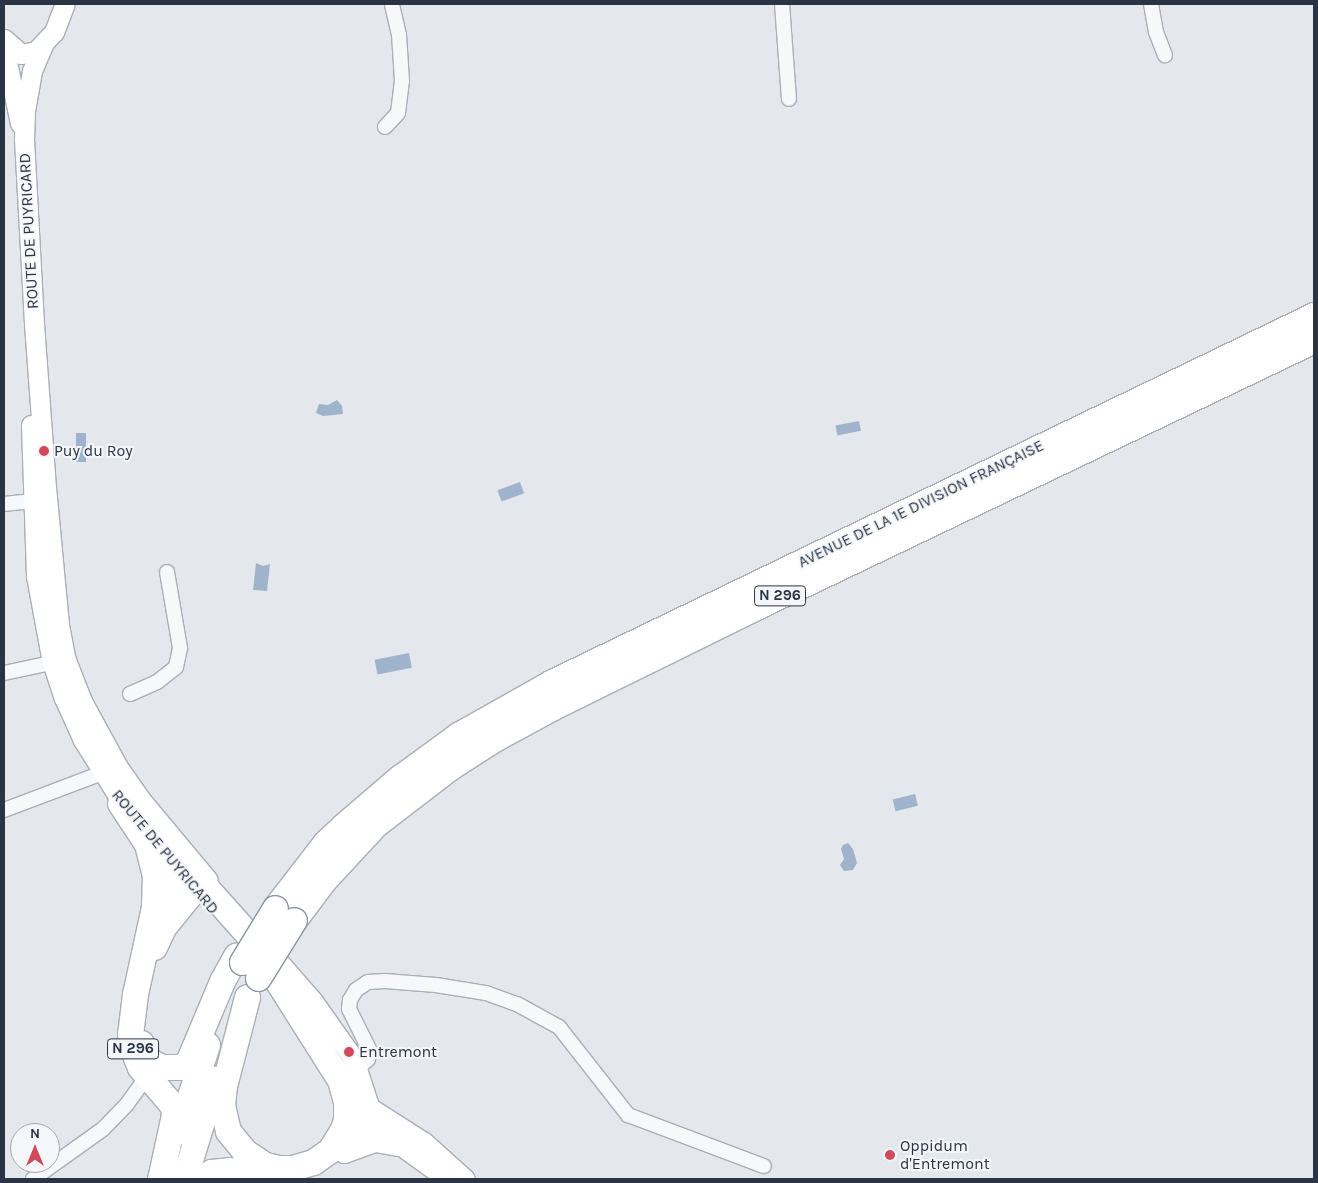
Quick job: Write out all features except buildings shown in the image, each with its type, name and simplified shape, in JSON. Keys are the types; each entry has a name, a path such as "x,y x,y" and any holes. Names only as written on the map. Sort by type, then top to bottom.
{"highway":[{"name":"AVENUE DE LA 1E DIVISION FRANÇAISE","path":"279,910 325,843 371,802 429,755 458,735 552,682 1314,315"},
{"name":"AVENUE DE LA 1E DIVISION FRANÇAISE","path":"279,910 324,880 376,824 449,768 496,738 553,707 754,608 1314,340"},
{"path":"120,804 147,844 155,876 154,907"},
{"name":"N 296","path":"161,1179 174,1115 173,1106 132,1045 130,1020 154,907 190,879"},
{"path":"190,879 278,970 264,979 222,981 188,1062 180,1067 170,1068 151,1062 146,1065 141,1044 141,1016 155,946 190,879"},
{"name":"N 296","path":"184,1179 223,1054 264,979 279,910"},
{"name":"N 296","path":"161,1179 222,1003 264,979"},
{"path":"264,979 340,1080 359,1112 322,1158 302,1166 278,1168 266,1165 249,1155 234,1141 223,1119 222,1105 264,979"},
{"path":"293,1179 321,1170 344,1153"},
{"path":"200,1179 211,1172 228,1170 281,1179"}],"main road":[{"name":"ROUTE DE PUYRICARD","path":"4,46 21,54 36,51 54,32 65,4"},
{"name":"ROUTE DE PUYRICARD","path":"43,45 32,71 25,111 24,138 34,324 30,427 40,496 43,546 40,606 59,661 74,682 78,706 110,770 120,804 190,879"},
{"name":"ROUTE DE PUYRICARD","path":"4,46 24,138"},
{"name":"ROUTE DE PUYRICARD","path":"43,546 55,574 59,625 59,661 66,704 83,740 152,814 264,979 313,1001 349,1052 357,1069 359,1112"},
{"path":"110,770 190,879"},
{"path":"359,1112 447,1179"},
{"path":"344,1153 360,1129 359,1112"},
{"path":"359,1112 424,1142 465,1179"},
{"path":"344,1153 375,1142 404,1148"}],"street":[{"path":"385,127 398,112 402,81 399,35 392,4"},
{"path":"782,4 788,98"},
{"path":"1151,4 1156,32 1165,55"},
{"path":"4,504 40,496"},
{"path":"130,694 157,682 176,667 180,648 167,572"},
{"path":"4,673 59,661"},
{"path":"4,810 110,770"},
{"path":"357,1069 368,1060 370,1051 349,1009 350,1000 356,990 368,982 385,981 436,985 486,994 516,1004 559,1027 628,1115 764,1166"},
{"path":"33,1179 103,1129 128,1104 141,1085 146,1065"}],"water":[{"path":"337,400 342,406 343,414 323,416 316,413 319,404 328,405"},
{"path":"859,421 861,431 837,435 835,426"},
{"path":"76,433 86,433 86,462 76,462"},
{"path":"520,482 524,493 502,501 497,490"},
{"path":"256,563 263,566 270,564 267,591 253,590"},
{"path":"409,653 412,668 378,674 375,660"},
{"path":"915,794 918,806 896,811 893,800"},
{"path":"848,843 853,849 857,863 853,870 844,871 840,865 844,859 841,849 843,845"}],"place":[{"name":"Puy du Roy","path":"44,451"},
{"name":"Entremont","path":"349,1052"},
{"name":"Oppidum d'Entremont","path":"890,1155"}]}
